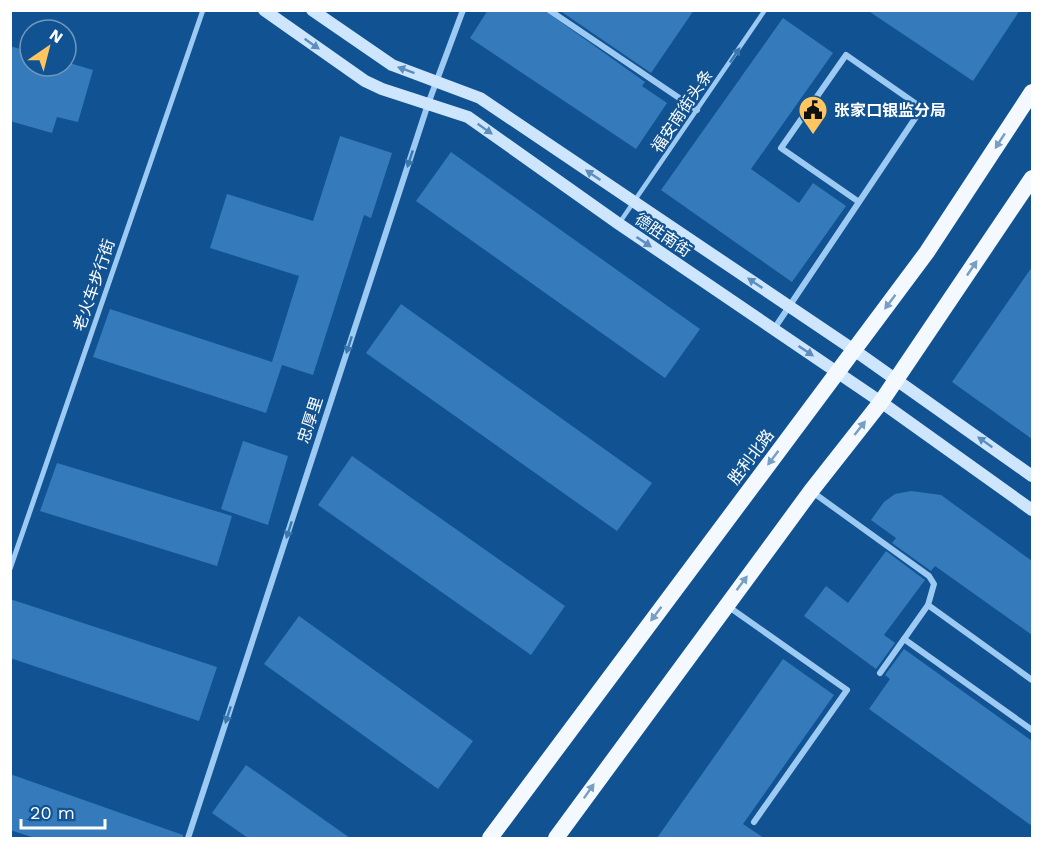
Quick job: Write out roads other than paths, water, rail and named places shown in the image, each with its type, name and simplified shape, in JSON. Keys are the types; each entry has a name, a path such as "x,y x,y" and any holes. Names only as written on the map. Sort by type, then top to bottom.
{"highway":[{"name":"胜利北路","path":"490,838 927,252 1032,92"},
{"path":"556,838 810,491 881,402 1032,178"}],"main road":[{"name":"德胜南街","path":"264,10 365,81 468,117 619,224 881,402 1032,510"},
{"name":"德胜南街","path":"312,10 392,65 480,98 854,350 1032,476"}],"street":[{"name":"老火车步行街","path":"10,569 203,10"},
{"name":"忠厚里","path":"188,838 428,104 463,10"},
{"path":"549,10 697,111"},
{"path":"773,329 789,306 859,202 922,108 846,55 781,148 859,202"},
{"path":"810,491 929,576 934,584 928,605 880,673"},
{"path":"726,605 847,690 754,822"},
{"path":"928,605 1032,680"},
{"path":"904,639 1032,730"}],"lane":[{"name":"福安南街头条","path":"619,224 765,10"}],"place":[{"name":"张家口银监分局","path":"813,136"}]}
